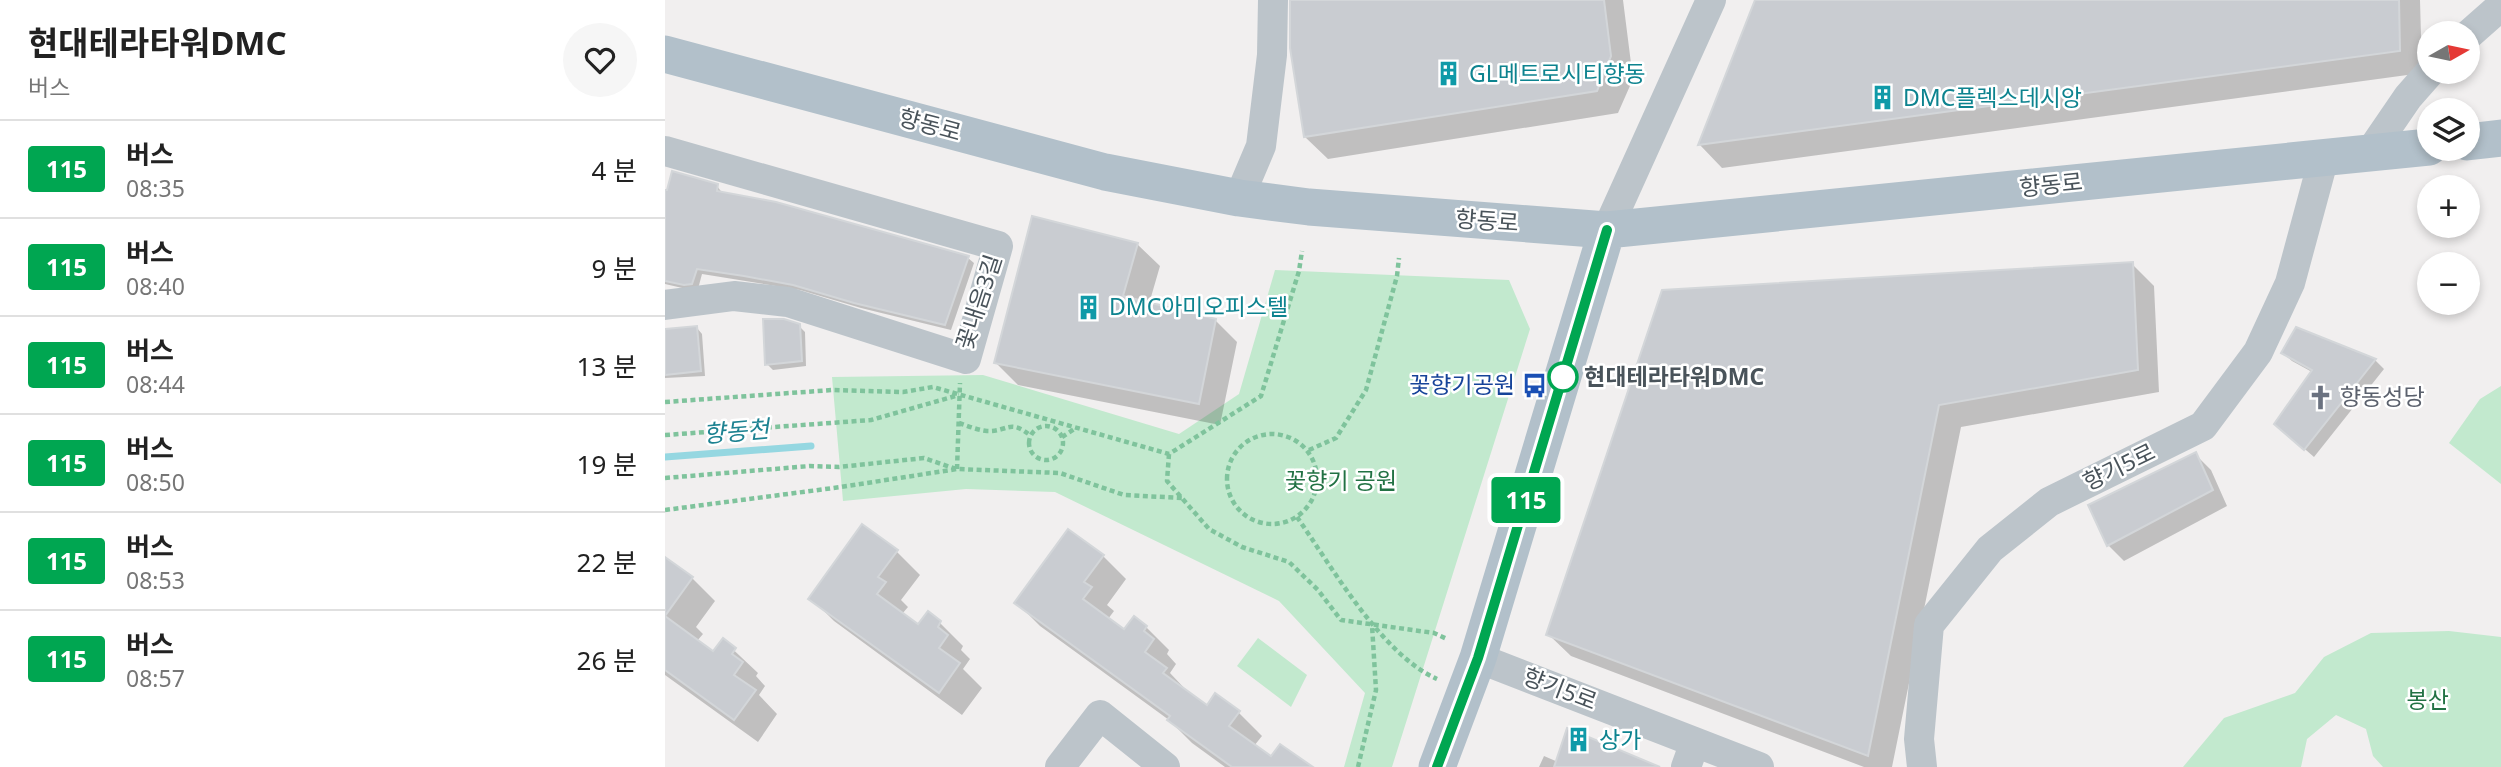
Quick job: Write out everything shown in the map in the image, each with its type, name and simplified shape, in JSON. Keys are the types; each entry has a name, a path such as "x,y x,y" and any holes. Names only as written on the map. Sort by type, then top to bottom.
{"main road":[{"name":"향동로","path":"665,54 1105,172 1239,198 1309,207 1607,230 2417,148"},
{"path":"2480,140 2501,138"},
{"path":"1437,767 1478,658 1607,230"}],"street":[{"path":"1239,198 1261,146 1272,55 1273,0"},
{"path":"1607,230 1711,0"},
{"path":"2480,25 2501,6"},
{"path":"2369,154 2419,84"},
{"name":"꽃내음3길","path":"665,151 998,246 965,359 788,302 734,296 665,305"},
{"name":"향기5로","path":"1922,767 1919,739 1930,625 1990,550 2049,502 2203,426 2258,352 2290,283 2324,156"},
{"name":"향기5로","path":"1478,658 1691,755 1759,767"},
{"path":"1060,767 1100,715 1149,762"}],"path":[{"path":"665,402 832,390 903,393 933,387 1168,454 1261,396 1299,271 1302,251"},
{"path":"1308,450 1336,438 1366,390 1397,275 1399,258"},
{"path":"957,469 960,377 965,359"},
{"path":"665,435 871,420 959,394"},
{"path":"958,423 991,431 1007,426 1022,428 1031,436 1032,452 1036,456 1046,460 1060,453 1062,437 1055,429 1039,428 1031,436"},
{"path":"1062,437 1076,428"},
{"path":"1284,434 1297,440 1308,450 1316,464 1316,494 1308,507 1297,517 1283,523 1268,524 1241,512 1232,500 1227,485 1227,470 1242,444 1255,436 1284,434"},
{"path":"1168,454 1167,481 1209,530 1242,547 1289,562 1318,590 1341,620 1434,633 1447,639"},
{"path":"665,478 810,466 839,467 924,458 957,469"},
{"path":"1045,472 1046,460"},
{"path":"665,510 957,469 1060,473 1124,495 1182,498"},
{"path":"1297,517 1371,624 1422,672 1437,679"},
{"path":"1358,767 1376,690 1371,624"}],"green space":[{"name":"꽃향기 공원","path":"1275,270 1509,280 1530,329 1392,767 1344,767 1365,693 1279,601 1055,492 966,489 843,501 832,377 983,375 1179,434 1239,394"},
{"path":"2501,386 2501,484 2449,443 2480,399"},
{"name":"봉산","path":"2449,631 2501,637 2501,767 2383,767 2373,756 2366,729 2336,715 2307,739 2301,767 2183,767 2224,718 2295,693 2324,657 2371,633"},
{"path":"1258,638 1307,675 1291,707 1237,666"}],"building":[{"name":"GL메트로시티향동","path":"1290,0 1604,0 1611,56 1597,91 1304,137 1290,48"},
{"name":"DMC플렉스데시앙","path":"1755,0 2399,0 2400,51 1698,145"},
{"path":"672,171 718,184 717,191 776,202 969,256 945,325 793,285 744,276 697,269 692,284 665,281 665,190"},
{"name":"DMC아미오피스텔","path":"1032,216 1138,243 1123,296 1216,319 1199,404 994,363"},
{"name":"현대테라타워DMC","path":"2133,262 2138,370 1939,405 1868,756 1546,635 1662,290"},
{"path":"763,319 784,319 800,324 802,361 765,365"},
{"path":"697,326 701,371 665,375 665,329"},
{"name":"향동성당","path":"2296,327 2376,359 2304,450 2274,424 2312,370 2281,353"},
{"path":"2196,452 2213,490 2107,546 2088,505"},
{"path":"862,524 898,550 878,577 886,582 877,594 918,624 928,611 941,621 938,627 948,635 939,648 960,663 939,693 808,599"},
{"path":"1068,529 1104,555 1084,582 1092,587 1083,599 1124,629 1134,616 1147,626 1144,631 1154,639 1145,652 1167,668 1163,673 1207,705 1215,693 1240,711 1229,726 1271,756 1280,744 1313,767 1232,767 1167,720 1170,716 1014,603"},
{"path":"665,557 693,577 665,616"},
{"path":"665,616 713,651 723,638 736,648 732,654 743,662 734,675 756,690 734,720 665,670"},
{"name":"상가","path":"1567,728 1660,767 1554,767"}],"waterway":[{"name":"향동천","path":"665,457 811,446"}],"bus line":[{"name":"115","path":"1437,767 1478,658 1607,230"}],"place":[{"name":"GL메트로시티향동","path":"1449,74"},
{"name":"DMC플렉스데시앙","path":"1883,98"},
{"name":"DMC아미오피스텔","path":"1089,307"},
{"name":"현대테라타워DMC","path":"1563,377"},
{"name":"꽃향기공원","path":"1535,385"},
{"name":"향동성당","path":"2320,397"},
{"name":"상가","path":"1579,740"}]}
